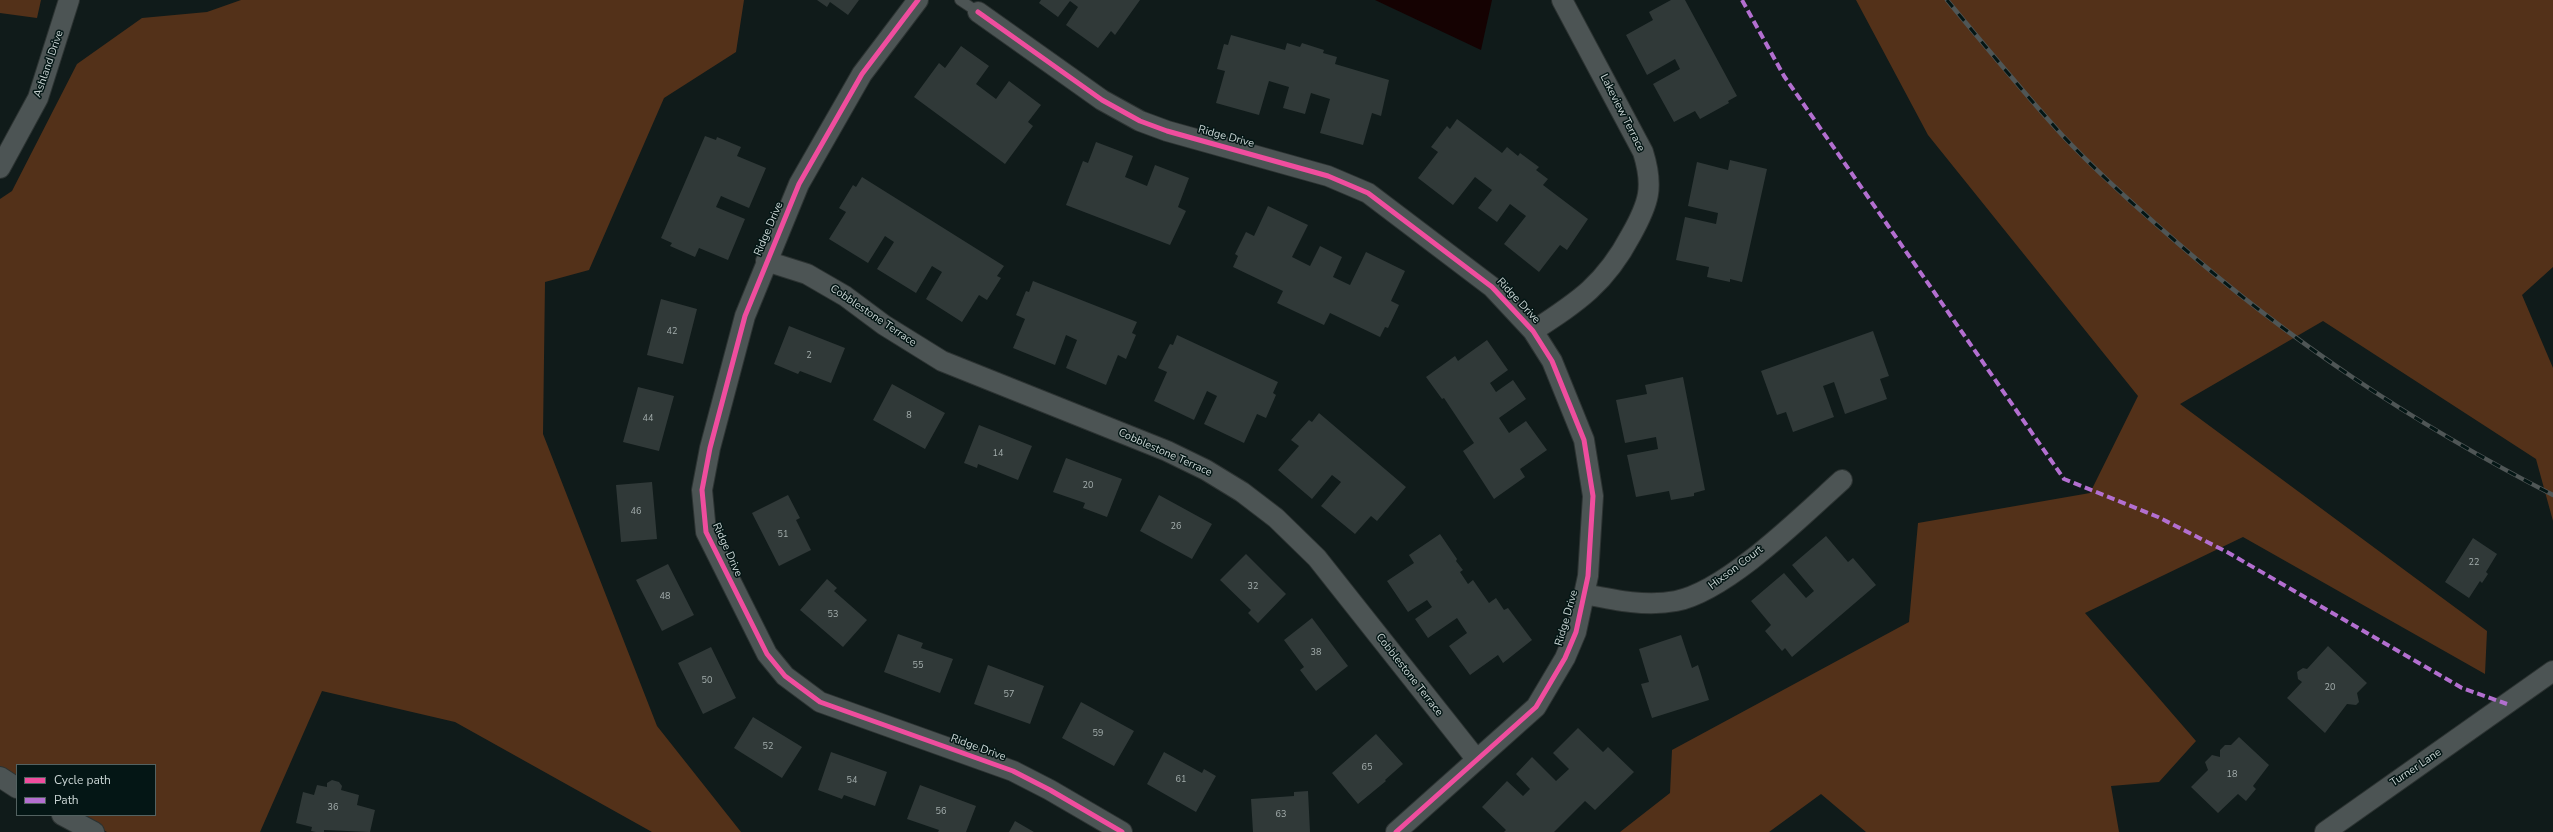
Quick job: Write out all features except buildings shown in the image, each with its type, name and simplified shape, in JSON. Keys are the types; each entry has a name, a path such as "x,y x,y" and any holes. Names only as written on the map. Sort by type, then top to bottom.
{"street":[{"name":"Ashland Drive","path":"0,168 38,98 69,0"},
{"name":"Ridge Drive","path":"918,0 862,74 799,184 744,316 723,392 710,448 702,504 706,532 767,654 785,676 820,702 1013,771 1050,790 1122,832"},
{"name":"Lakeview Terrace","path":"1533,331 1570,307 1599,283 1617,261 1646,208 1650,194 1647,165 1640,145 1562,0"},
{"name":"Ridge Drive","path":"978,12 1102,100 1140,121 1167,131 1328,176 1368,193 1492,287 1533,331 1552,361 1575,413 1590,468 1593,525 1585,594 1576,632 1552,684 1536,707 1396,832"},
{"name":"Cobblestone Terrace","path":"766,261 807,274 846,296 884,325 942,361 1167,451 1206,470 1242,492 1276,518 1317,558 1477,760"},
{"name":"Hixson Court","path":"1585,594 1646,603 1674,601 1701,593 1731,574 1842,480"},
{"name":"Turner Lane","path":"2325,832 2553,671"},
{"path":"0,777 16,787"},
{"path":"64,816 94,832"}],"lane":[{"name":"Ridge Drive","path":"960,0 978,12"}],"shaded area":[{"path":"0,0 41,0 37,18 0,13"},
{"path":"241,0 744,0 736,52 664,98 589,270 545,282 543,434 657,726 741,832 652,832 455,722 322,691 260,832 107,832 75,816 156,816 156,764 16,764 16,785 0,771 0,199 12,191 77,64 142,18 207,12"},
{"path":"1375,0 1492,0 1481,50"},
{"path":"1856,0 2553,0 2553,267 2522,295 2553,368 2553,521 2536,459 2323,321 2180,404 2487,631 2485,674 2243,537 2085,613 2196,741 2159,782 2111,786 2119,832 1866,832 1821,794 1769,832 1620,832 1670,793 1672,750 1909,622 1918,523 2090,493 2138,396 1928,135"}],"railway":[{"path":"1947,0 2063,136 2130,201 2218,277 2263,313 2355,379 2451,439 2501,468 2553,495"}],"marked path":[{"path":"1742,0 1784,76 2064,479 2158,517 2227,552 2462,688 2507,704"}],"cycle path":[{"path":"918,0 862,74 799,184 745,316 710,448 702,490 706,532 767,654 785,676 820,702 1013,771 1050,790 1122,832"},
{"path":"978,12 1102,100 1140,121 1167,131 1328,176 1368,193 1492,287 1533,331 1552,361 1584,440 1593,496 1588,576 1576,632 1565,658 1536,707 1396,832"}]}
